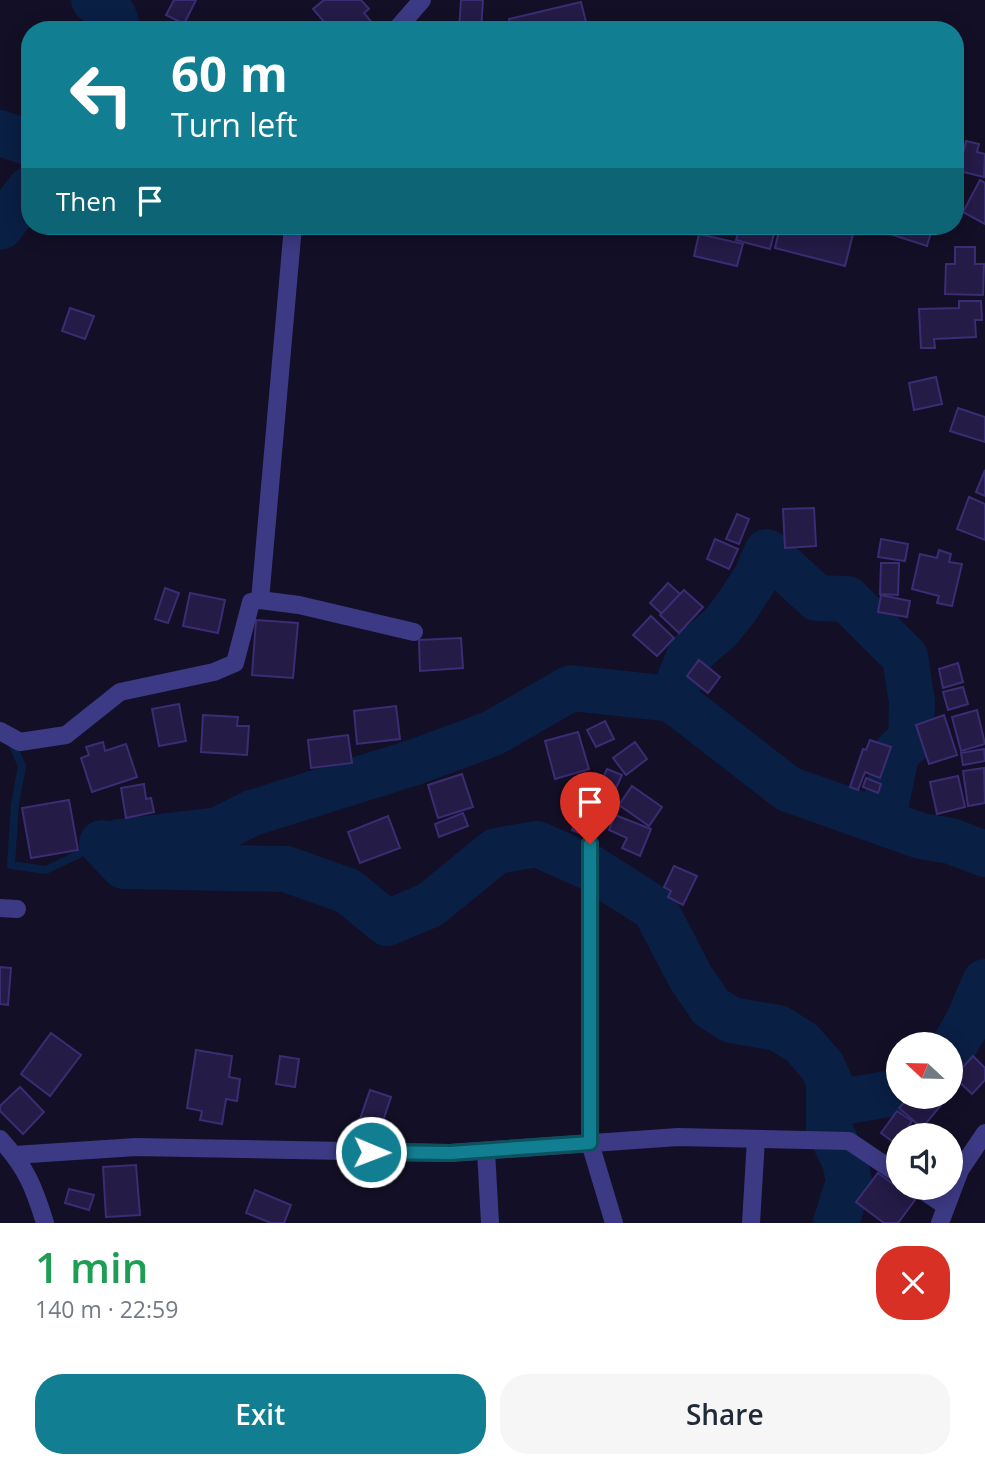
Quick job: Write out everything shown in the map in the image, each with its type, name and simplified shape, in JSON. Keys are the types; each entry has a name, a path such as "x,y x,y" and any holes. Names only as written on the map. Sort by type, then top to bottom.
{"street":[{"path":"404,21 422,0"},
{"path":"260,600 292,235"},
{"path":"0,731 20,742 66,735 120,692 214,672 235,663 251,602 260,600 299,606 414,632"},
{"path":"590,844 590,1143 614,1223"},
{"path":"930,1200 943,1215 960,1170 985,1133"},
{"path":"14,1154 136,1147 450,1153 678,1136 849,1141 886,1166"},
{"path":"0,1139 14,1154 34,1186 45,1223"},
{"path":"751,1223 756,1139"},
{"path":"486,1151 490,1223"}],"building":[{"path":"174,0 196,0 186,21 178,21 166,15"},
{"path":"324,0 361,0 369,9 364,13 371,21 323,21 313,9"},
{"path":"461,0 483,0 482,21 460,21"},
{"path":"581,2 586,21 509,21"},
{"path":"966,141 979,144 977,152 985,154 984,177 964,172"},
{"path":"980,180 985,183 985,224 964,210"},
{"path":"699,235 743,244 737,266 694,256"},
{"path":"737,235 774,235 770,249 736,240"},
{"path":"778,235 853,235 845,266 775,248"},
{"path":"893,235 930,235 927,246"},
{"path":"955,247 975,247 975,264 984,264 983,295 945,294 946,264 955,264"},
{"path":"959,301 981,301 982,320 975,320 976,337 934,339 935,348 921,348 919,309 959,308"},
{"path":"70,308 94,316 85,339 62,331"},
{"path":"936,377 942,404 914,410 909,383"},
{"path":"958,408 985,417 985,442 950,431"},
{"path":"985,470 985,496 976,492"},
{"path":"969,497 985,504 985,540 957,529"},
{"path":"814,508 816,546 785,548 783,509"},
{"path":"737,514 749,519 739,544 726,539"},
{"path":"715,539 738,549 729,569 707,559"},
{"path":"881,539 908,544 905,561 878,557"},
{"path":"939,550 951,554 949,562 962,564 952,606 937,603 939,596 912,589 920,554 937,558"},
{"path":"881,563 899,563 898,595 880,594"},
{"path":"668,583 680,594 662,614 650,603"},
{"path":"165,588 179,593 168,623 155,619"},
{"path":"684,590 703,607 679,633 660,615"},
{"path":"190,593 225,600 218,633 183,626"},
{"path":"881,595 910,601 907,617 878,612"},
{"path":"651,616 674,638 657,656 633,635"},
{"path":"256,620 298,623 293,678 252,675"},
{"path":"461,638 463,668 420,671 419,640"},
{"path":"699,660 720,677 708,693 687,676"},
{"path":"958,663 963,682 943,688 939,669"},
{"path":"963,687 968,704 948,710 943,692"},
{"path":"179,704 186,741 159,746 152,709"},
{"path":"396,706 400,739 357,744 354,711"},
{"path":"977,710 985,744 961,751 952,717"},
{"path":"203,715 238,717 237,726 249,726 247,755 201,752"},
{"path":"944,715 957,755 929,764 916,725"},
{"path":"605,721 614,739 596,747 587,730"},
{"path":"578,732 589,769 555,779 545,741"},
{"path":"348,735 352,763 311,768 308,740"},
{"path":"870,740 891,747 880,778 865,772 858,790 850,787 863,749 866,750"},
{"path":"103,742 105,751 126,744 137,777 92,792 81,758 89,755 86,747"},
{"path":"635,742 647,759 626,775 613,758"},
{"path":"984,749 985,761 963,765 961,753"},
{"path":"984,768 985,803 968,806 963,771"},
{"path":"607,769 622,775 612,797 597,791"},
{"path":"462,774 473,807 438,818 428,785"},
{"path":"958,776 965,807 937,814 930,782"},
{"path":"866,778 881,784 878,793 863,787"},
{"path":"144,784 146,799 151,798 154,812 126,818 121,788"},
{"path":"632,786 662,807 649,826 619,805"},
{"path":"585,799 609,809 595,840 572,830"},
{"path":"69,800 78,850 31,858 22,808"},
{"path":"463,813 468,826 439,837 435,824"},
{"path":"615,815 651,829 640,856 622,848 627,838 609,830"},
{"path":"388,816 400,848 360,863 348,832"},
{"path":"674,866 697,876 683,905 668,897 671,891 664,887"},
{"path":"0,967 11,968 8,1005 0,1004"},
{"path":"51,1033 81,1055 50,1096 21,1074"},
{"path":"196,1050 232,1056 229,1077 240,1079 237,1101 226,1099 222,1124 200,1120 202,1111 187,1108"},
{"path":"280,1056 299,1059 295,1087 276,1084"},
{"path":"973,1056 985,1068 985,1080 972,1094 963,1086 963,1067"},
{"path":"20,1087 44,1112 23,1134 0,1111 0,1106"},
{"path":"370,1090 391,1097 380,1130 359,1122"},
{"path":"901,1110 937,1110 926,1123 916,1123"},
{"path":"897,1111 912,1121 911,1123 888,1123"},
{"path":"136,1165 140,1215 106,1217 103,1167"},
{"path":"878,1173 886,1179 886,1200 915,1200 898,1223 884,1223 856,1202"},
{"path":"69,1189 94,1195 89,1210 65,1203"},
{"path":"255,1190 291,1205 284,1223 271,1223 246,1213"}],"waterway":[{"path":"94,0 110,12 115,21"},
{"path":"0,133 21,140"},
{"path":"0,227 21,200"},
{"path":"672,699 690,654 720,628 736,608 756,577 767,552 817,598 847,599 905,657 912,702 911,740 897,752 882,821"},
{"path":"119,842 218,830 252,813 415,762 493,733 571,688 672,699 788,789 921,836 951,841 985,854"},
{"path":"10,739 22,766 15,804 11,865 46,870 102,843"},
{"path":"102,843 124,866 286,869 348,891 387,923 430,905 496,851 537,844 591,868 655,909 691,978 711,1007 731,1020 778,1028 802,1043 822,1066 829,1081 829,1129 845,1161 849,1181 836,1223"},
{"path":"962,1032 985,982"},
{"path":"831,1104 886,1094"}],"route":[{"path":"371,1152 450,1153 590,1143 590,844"}]}
